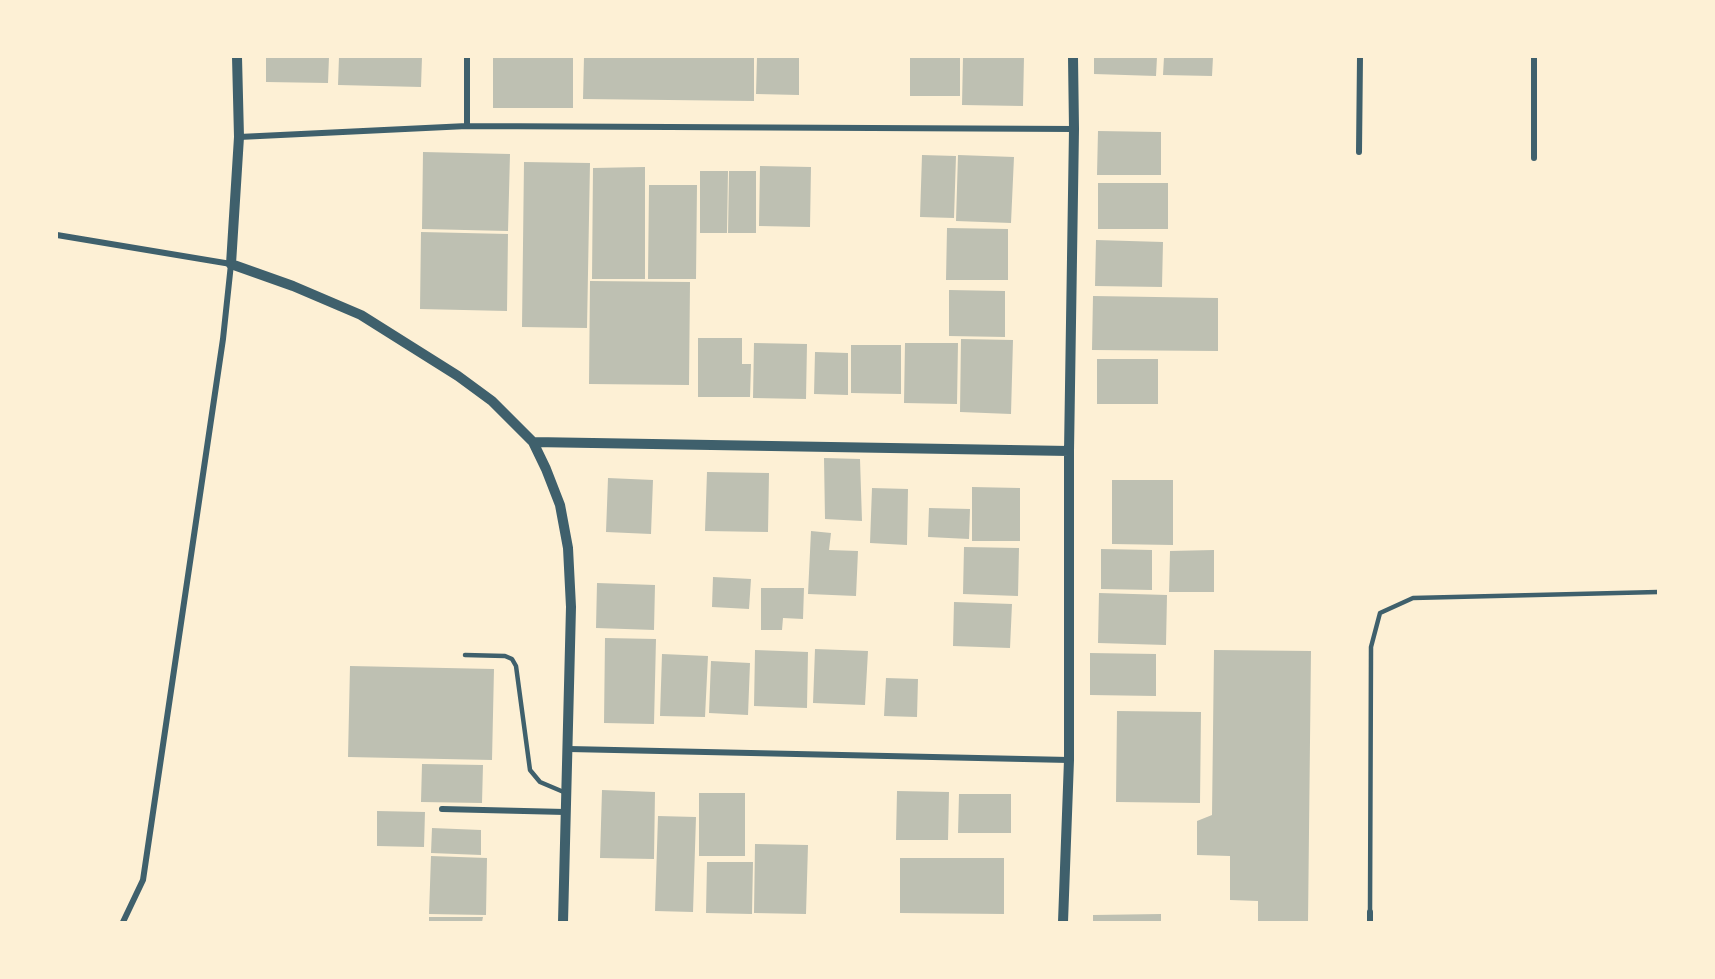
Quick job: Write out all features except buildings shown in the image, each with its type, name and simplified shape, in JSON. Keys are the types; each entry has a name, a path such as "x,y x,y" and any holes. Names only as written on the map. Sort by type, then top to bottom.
{"street":[{"path":"123,922 143,880 223,339 231,264 239,137 237,57"},
{"path":"467,57 467,126"},
{"path":"1064,922 1069,760 1073,57"},
{"path":"1359,152 1360,57"},
{"path":"1533,158 1534,57"},
{"path":"239,137 467,126 1074,129"},
{"path":"57,235 231,264 293,286 361,315 431,358 492,401 533,442 560,505 568,548 571,607 563,922"},
{"path":"533,442 1069,451"},
{"path":"569,749 1069,760"},
{"path":"442,809 566,812"},
{"path":"1371,912 1371,922"}],"lane":[{"path":"1371,912 1371,647 1380,613 1413,598 1658,592"},
{"path":"465,655 512,658 516,666 530,770 540,782 567,793"}]}
